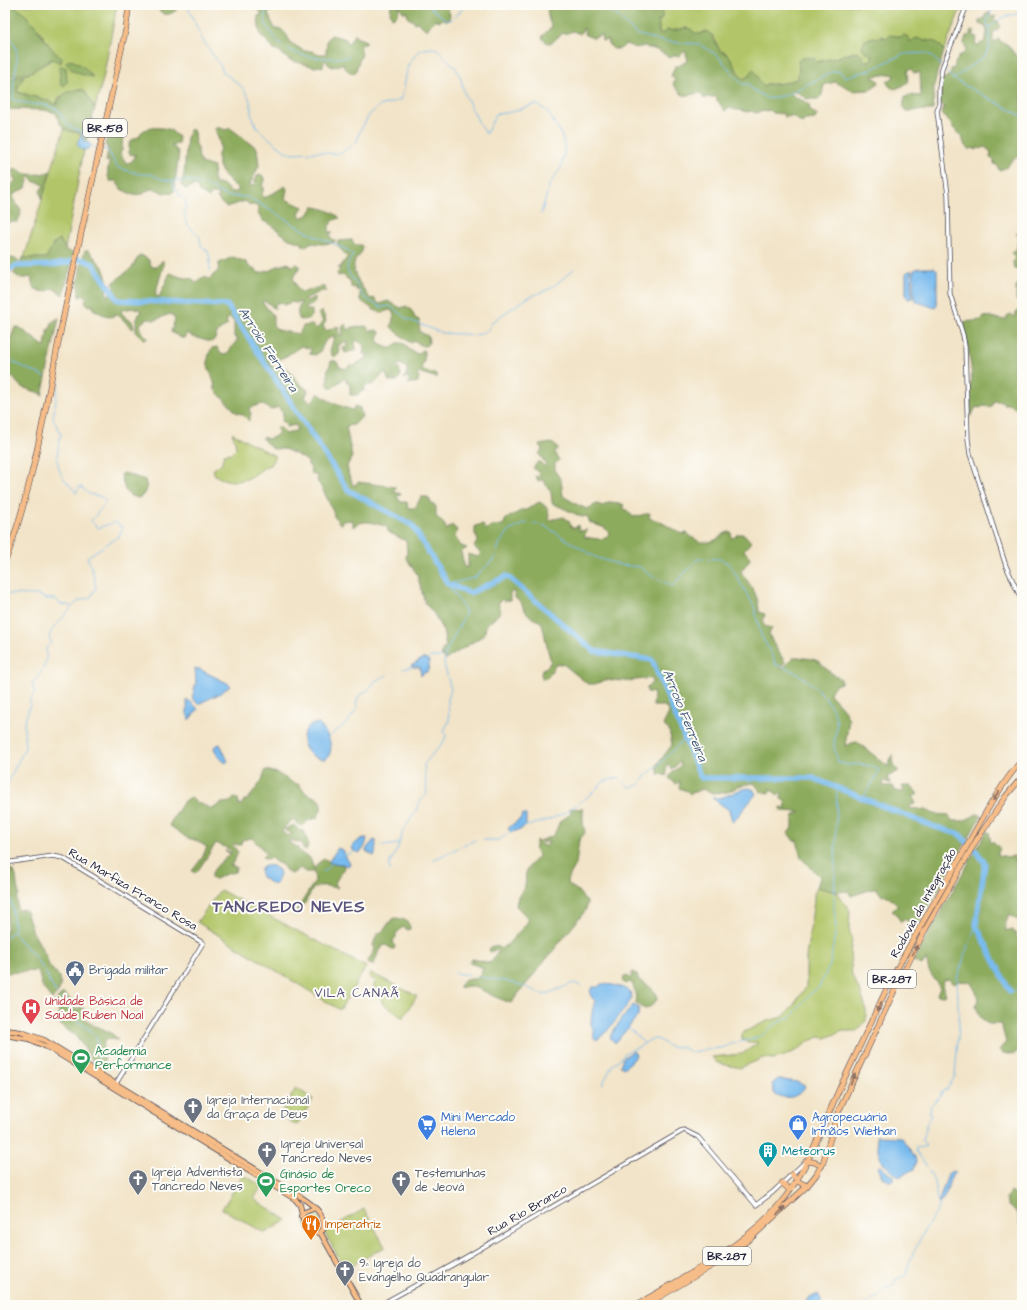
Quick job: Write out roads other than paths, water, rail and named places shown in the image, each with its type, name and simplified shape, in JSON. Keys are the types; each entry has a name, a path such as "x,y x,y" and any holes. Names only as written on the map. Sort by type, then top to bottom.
{"highway":[{"name":"BR-158","path":"5,562 19,522 31,474 130,5"},
{"name":"Rodovia da Integração","path":"646,1305 735,1250 765,1226 807,1186 816,1175 822,1166 838,1115 896,987 990,805 1022,760"},
{"name":"Rodovia da Integração","path":"973,840 1022,777"},
{"name":"Rodovia da Integração","path":"636,1304 723,1253 766,1218 778,1206 790,1190 797,1180 890,984 920,927 967,852"},
{"path":"806,1161 814,1162 822,1166"},
{"path":"792,1174 797,1180 807,1186"},
{"path":"782,1183 790,1190"}],"main road":[{"path":"5,1030 21,1032 44,1040 295,1199 300,1205 304,1225 308,1230 317,1233 320,1232"},
{"path":"5,1035 19,1036 42,1044 301,1197 315,1208 323,1219 323,1230 320,1232"},
{"path":"301,1216 315,1208"},
{"path":"320,1232 361,1305"}],"street":[{"path":"967,5 942,68 937,112 948,195 950,294 964,335 968,439 970,454 1006,566 1022,601"},
{"name":"Rua Marfiza Franco Rosa","path":"5,863 53,856 64,858 203,943 115,1086"},
{"name":"Rua Rio Branco","path":"380,1305 684,1130 698,1137 756,1205 782,1183"},
{"path":"782,1183 806,1161"}],"water":[{"path":"81,136 83,137 83,140 91,145 89,148 82,150 77,144"},
{"path":"919,268 935,268 937,270 937,305 935,308 915,301 913,286 914,270"},
{"path":"912,271 911,285 913,298 908,299 906,295 906,273"},
{"path":"422,659 427,659 429,661 429,668 427,672 424,672 421,676 420,667 411,666"},
{"path":"195,668 229,684 230,686 219,694 198,704 192,698 196,683"},
{"path":"187,700 198,709 189,720 187,713"},
{"path":"318,723 325,731 331,745 331,750 326,759 311,755 304,744 303,737 305,731 310,726"},
{"path":"220,744 228,761 226,763 218,757 214,748"},
{"path":"748,788 753,789 756,794 733,822 729,810 712,798 726,796"},
{"path":"523,814 526,815 526,825 520,830 511,832 508,829 521,818"},
{"path":"367,838 366,843 362,851 358,853 353,850 352,846 361,839"},
{"path":"374,840 376,840 374,856 366,851"},
{"path":"338,848 342,850 350,864 349,866 330,863 329,861"},
{"path":"264,865 273,866 279,870 280,875 276,884 273,885 262,877 260,871"},
{"path":"601,984 621,987 631,993 632,998 610,1027 596,1040 594,1038 593,1028 591,1026 595,1001 591,996 590,991 592,987 598,987"},
{"path":"633,1005 639,1008 638,1016 616,1042 614,1042 610,1037"},
{"path":"633,1051 636,1054 634,1059 624,1068 620,1066 623,1058"},
{"path":"778,1079 797,1082 805,1086 795,1096 783,1097 774,1093 772,1084"},
{"path":"876,1136 901,1137 915,1157 916,1162 914,1169 899,1177 893,1172 884,1164 880,1156"},
{"path":"880,1165 893,1176 893,1181 888,1181 882,1177 878,1167"},
{"path":"952,1171 956,1172 951,1178 944,1197 938,1203 948,1174"},
{"path":"818,1294 822,1301 818,1305 810,1305 806,1300"}],"waterway":[{"path":"187,5 202,39 220,65 223,72 242,87 248,96 251,104 251,114 258,129 288,153 321,152 335,154 343,152 357,141 360,131 370,114 379,106 400,100 403,93 408,65 419,50 432,48 437,49 455,67 460,76 465,95 486,134 496,114 511,112 536,104 547,111 561,134 564,144 564,154 561,168 550,183 541,214"},
{"path":"267,5 265,13 267,27 274,37 290,50 299,54 318,58 349,57"},
{"path":"427,5 448,21 454,18 466,5"},
{"path":"514,5 524,5"},
{"path":"606,5 636,34 656,40 699,44 718,56 742,84 749,84 752,89 768,99 786,95 832,72 839,71 845,77 870,70 903,54 928,53 941,65"},
{"path":"989,28 986,23 995,5"},
{"path":"953,79 985,56 989,47 989,28 1004,17 1022,14"},
{"path":"5,33 14,43 17,55 13,85 13,100 45,105 59,110 63,119 68,125 83,133 82,137"},
{"path":"943,68 953,79 1022,116"},
{"path":"91,146 97,148"},
{"path":"102,149 107,149 118,168 140,174 151,174 161,179 173,181 186,180 208,186 226,196 248,197 315,236 348,250 353,255 348,263 347,269 363,296 381,307 390,306 407,319 442,333 477,335 487,331 493,321 527,298 555,285 574,269"},
{"path":"173,182 175,190 178,191 179,195 185,200 186,222 199,236 201,245 208,252 210,259 210,270"},
{"name":"Arroio Ferreira","path":"5,272 16,266 52,265 66,263 77,259 84,260 93,264 118,300 227,305 348,490 412,525 448,584 470,593 507,576 594,651 652,660 701,778 813,778 932,826 959,834 977,852 985,863 976,925 1010,991"},
{"path":"5,355 15,363 45,377"},
{"path":"5,788 25,748 24,724 30,705 30,700 35,693 32,683 44,668 46,648 51,643 49,636 52,630 72,607 78,601 91,597 96,587 92,568 87,557 118,537 123,528 115,522 98,528 91,521 106,502 102,497 89,494 80,486 76,493 62,476 58,465 58,446 61,434 53,418 59,381 56,379"},
{"name":"Arroio Ferreira","path":"390,870 389,865 398,847 403,831 427,793 424,764 444,741 446,736 444,731 449,721 448,700 451,689 444,664 446,652 466,612 448,584 474,578 494,559 500,543 509,531 525,523 543,525 595,557 620,565 640,567 650,575 672,586 699,558 721,559 730,565 754,606 761,635 776,665 794,672 813,685 828,701 833,710 836,719 834,747 838,762 848,765 859,764 871,766 879,770 863,798"},
{"path":"5,596 9,594 38,595 46,599 55,599 61,604 71,606"},
{"path":"427,660 430,657 440,657 445,653"},
{"path":"403,669 412,667"},
{"path":"328,737 347,723 357,709 356,703 359,696 368,690 375,681 387,675"},
{"path":"524,827 548,820 567,812 591,794 603,782 619,777 629,787 634,787 640,784 646,775 658,766 685,738"},
{"path":"602,1085 613,1064 626,1052 639,1047 651,1039 657,1039 670,1047 682,1047 690,1052 725,1047 734,1043 759,1037 777,1023 792,1017 809,995 819,987 830,965 836,928 834,908 837,788"},
{"path":"483,840 499,840 512,831"},
{"path":"433,860 475,840"},
{"path":"376,847 398,844"},
{"path":"343,856 355,851"},
{"path":"323,872 332,863"},
{"path":"5,873 12,905 14,931 18,939 32,953 46,973 57,994"},
{"path":"927,1167 916,1151 916,1146 919,1148 926,1146 922,1140 926,1125 931,1116 929,1111 931,1105 940,1097 942,1092 948,1088 955,1076 959,1025 957,978 976,925"},
{"path":"5,938 14,931"},
{"path":"455,973 505,981 524,986 544,995 574,983 582,986"},
{"name":"Arroio Ferreira","path":"1010,991 1022,991"},
{"path":"62,998 79,1022 89,1029 97,1038 98,1059"},
{"path":"628,1027 644,1043"},
{"path":"866,1305 868,1301 878,1297 884,1288 893,1286 896,1279 906,1274 911,1258 924,1231 939,1208 936,1196 936,1186 929,1171"},
{"path":"681,1305 692,1302 704,1305"}],"place":[{"name":"Brigada militar","path":"75,987"},
{"name":"Unidade Básica de Saúde Ruben Noal","path":"31,1025"},
{"name":"Academia Performance","path":"81,1075"},
{"name":"Igreja Internacional da Graça de Deus","path":"193,1124"},
{"name":"Mini Mercado Helena","path":"427,1141"},
{"name":"Agropecuária Irmãos Wiethan","path":"798,1141"},
{"name":"Igreja Universal Tancredo Neves","path":"267,1168"},
{"name":"Meteorus","path":"768,1168"},
{"name":"Igreja Adventista Tancredo Neves","path":"138,1196"},
{"name":"Testemunhas de Jeová","path":"401,1197"},
{"name":"Ginásio de Esportes Oreco","path":"266,1198"},
{"name":"Imperatriz","path":"311,1241"},
{"name":"9ª Igreja do Evangelho Quadrangular","path":"345,1287"}],"district":[{"name":"TANCREDO NEVES","path":"289,906"},
{"name":"VILA CANAÃ","path":"357,992"}]}
